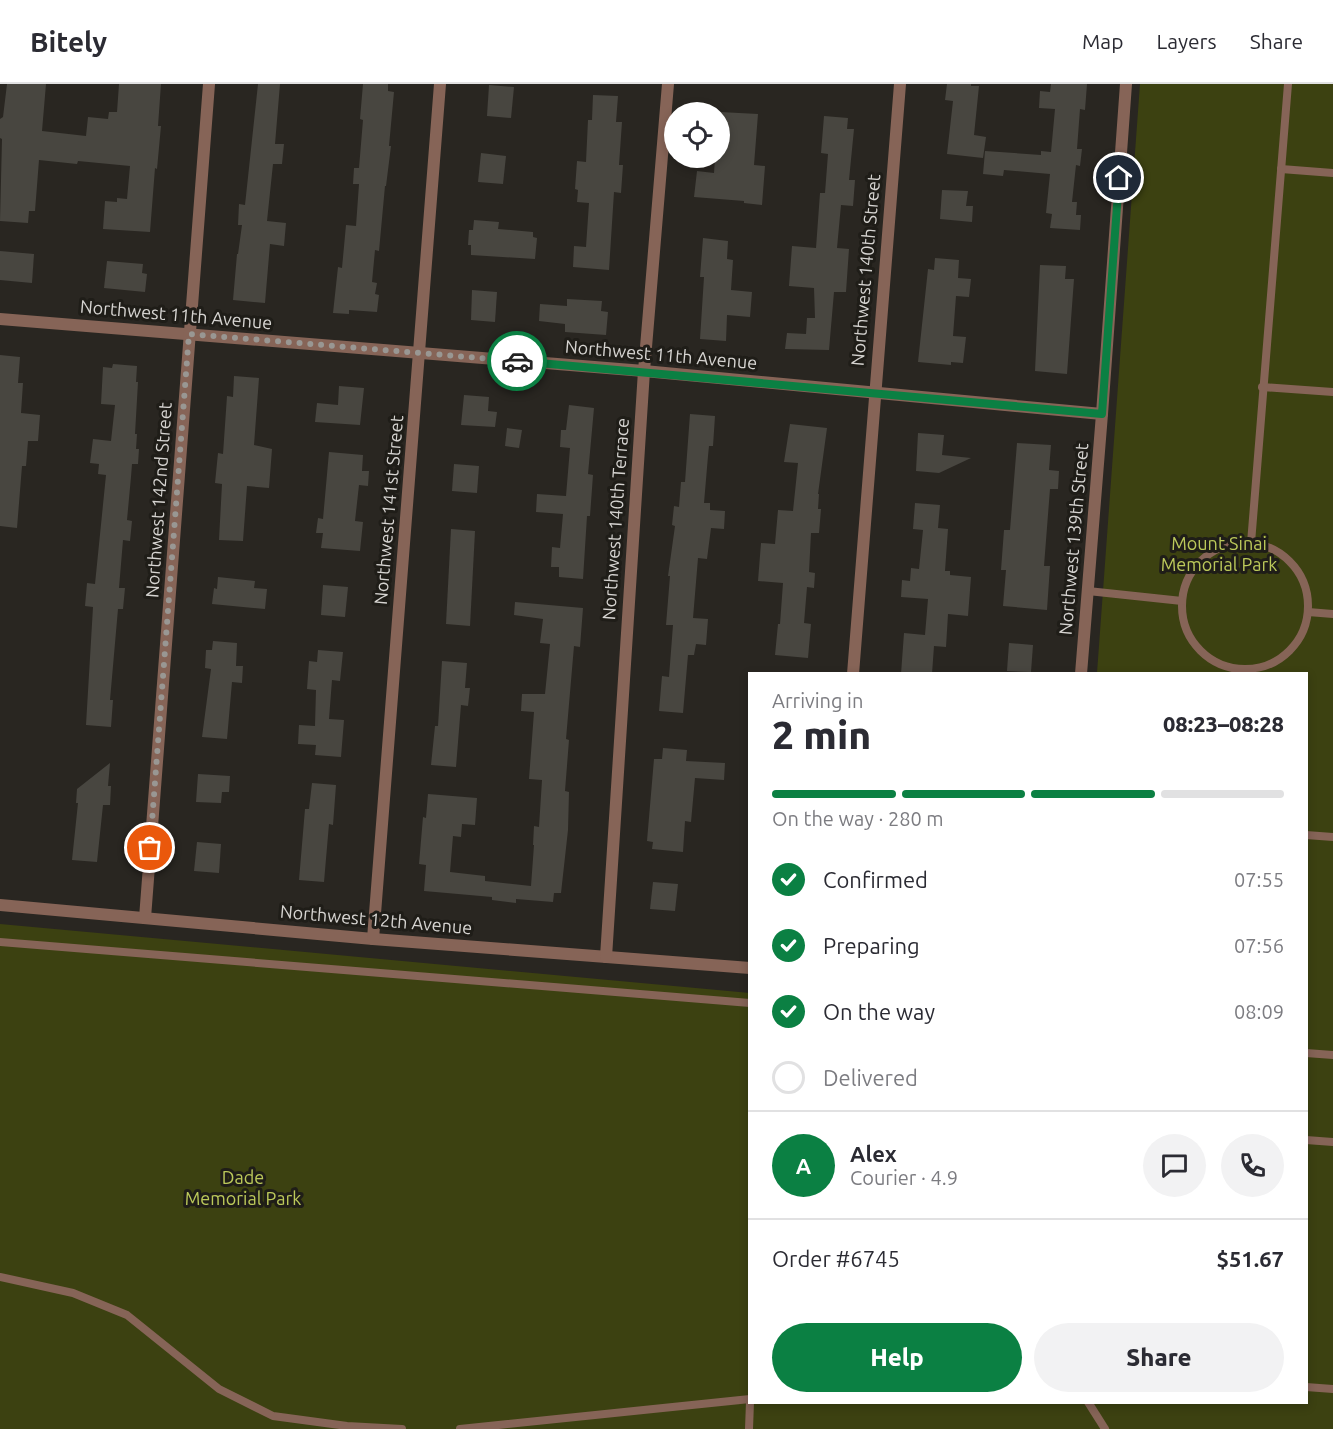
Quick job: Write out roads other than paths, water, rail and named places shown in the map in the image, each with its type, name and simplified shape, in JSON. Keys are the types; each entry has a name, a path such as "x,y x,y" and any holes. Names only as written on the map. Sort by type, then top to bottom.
{"street":[{"name":"Northwest 142nd Street","path":"145,918 209,84"},
{"name":"Northwest 141st Street","path":"373,939 440,84"},
{"name":"Northwest 140th Terrace","path":"606,957 644,371 668,84"},
{"name":"Northwest 140th Street","path":"853,672 900,84"},
{"name":"Northwest 139th Street","path":"1081,672 1126,84"},
{"name":"Northwest 11th Avenue","path":"0,319 644,371 1102,414"},
{"name":"Northwest 12th Avenue","path":"0,905 373,939 748,968"}],"lane":[{"path":"1251,543 1288,84"},
{"path":"1281,169 1333,173"},
{"path":"1262,387 1333,392"},
{"path":"1251,543 1274,550 1293,565 1305,587 1308,612 1301,635 1286,654 1265,666 1241,671 1217,663 1197,648 1185,626 1182,601 1188,577 1204,557 1226,545 1251,543"},
{"path":"1088,591 1182,601"},
{"path":"1308,612 1333,614"},
{"path":"1308,835 1333,837"},
{"path":"0,942 748,1003"},
{"path":"1308,1053 1333,1055"},
{"path":"1308,1140 1333,1142"},
{"path":"0,1277 73,1293 127,1315 219,1389 273,1416 347,1426 402,1429"},
{"path":"1308,1387 1333,1389"},
{"path":"460,1429 748,1401"},
{"path":"749,1429 750,1404"},
{"path":"1089,1404 1105,1429"}],"park label":[{"name":"Mount Sinai Memorial Park","path":"1219,554"},
{"name":"Dade Memorial Park","path":"243,1188"}]}
